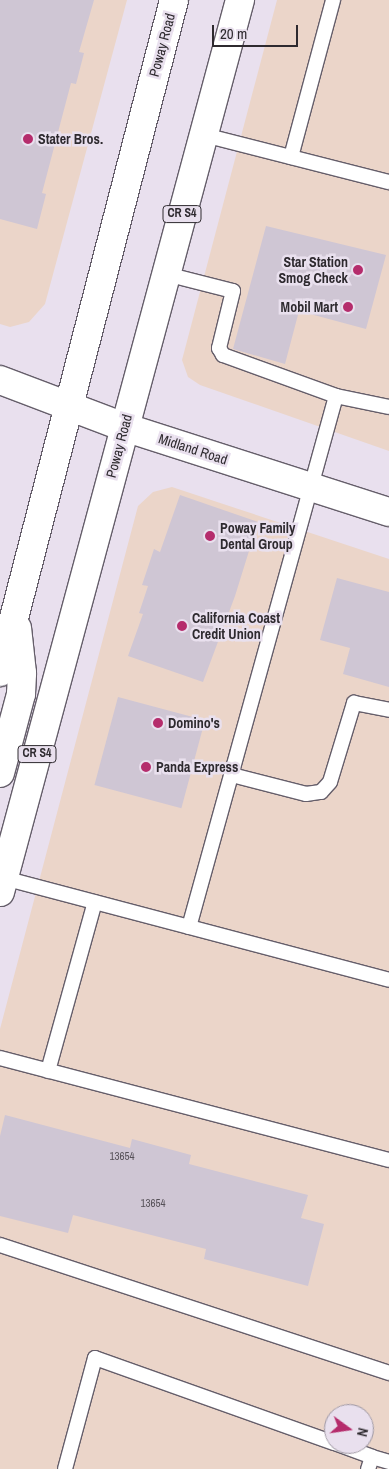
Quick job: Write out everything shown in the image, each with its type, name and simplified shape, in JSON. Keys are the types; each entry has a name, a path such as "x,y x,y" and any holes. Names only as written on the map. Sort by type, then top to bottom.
{"main road":[{"name":"Poway Road","path":"0,672 174,0"},
{"name":"Poway Road","path":"1,883 240,0"},
{"name":"Midland Road","path":"0,380 124,427 389,512"},
{"path":"0,773 21,694 22,672 15,614"}],"lane":[{"path":"291,157 333,0"},
{"path":"204,135 389,182"},
{"path":"166,274 233,291 219,348 223,355 336,396 389,407"},
{"path":"190,927 336,396"},
{"path":"232,774 306,794 321,792 330,782 354,703 389,710"},
{"path":"1,883 95,902 389,980"},
{"path":"48,1072 95,902"},
{"path":"0,1058 389,1160"},
{"path":"0,1245 389,1373"},
{"path":"65,1469 95,1358 324,1440"},
{"path":"353,1454 370,1463 389,1462"}],"shaded area":[{"path":"0,0 127,0 45,304 29,322 10,327 0,324"},
{"path":"277,0 389,0 389,451 200,385 188,377 182,360"},
{"path":"172,487 389,559 389,1469 0,1469 0,1029 138,506 153,492"}],"building":[{"name":"Stater Bros.","path":"0,0 94,0 79,52 84,53 76,84 71,83 42,193 46,194 37,229 0,219"},
{"path":"266,226 386,255 366,329 299,311 285,364 233,349"},
{"path":"180,495 258,522 235,596 203,682 128,656 143,614 139,613 148,586 142,585 154,549 160,552"},
{"path":"337,578 389,592 389,687 343,674 350,648 320,640"},
{"name":"Panda Express","path":"118,697 205,720 181,808 94,785"},
{"path":"5,1115 130,1148 132,1139 191,1155 189,1164 308,1195 301,1218 324,1224 308,1286 204,1259 206,1249 73,1215 68,1233 0,1216 0,1136"}],"place":[{"name":"Stater Bros.","path":"28,139"},
{"name":"Star Station Smog Check","path":"358,270"},
{"name":"Mobil Mart","path":"348,307"},
{"name":"Poway Family Dental Group","path":"210,536"},
{"name":"California Coast Credit Union","path":"182,626"},
{"name":"Domino's","path":"158,723"},
{"name":"Panda Express","path":"146,767"}]}
